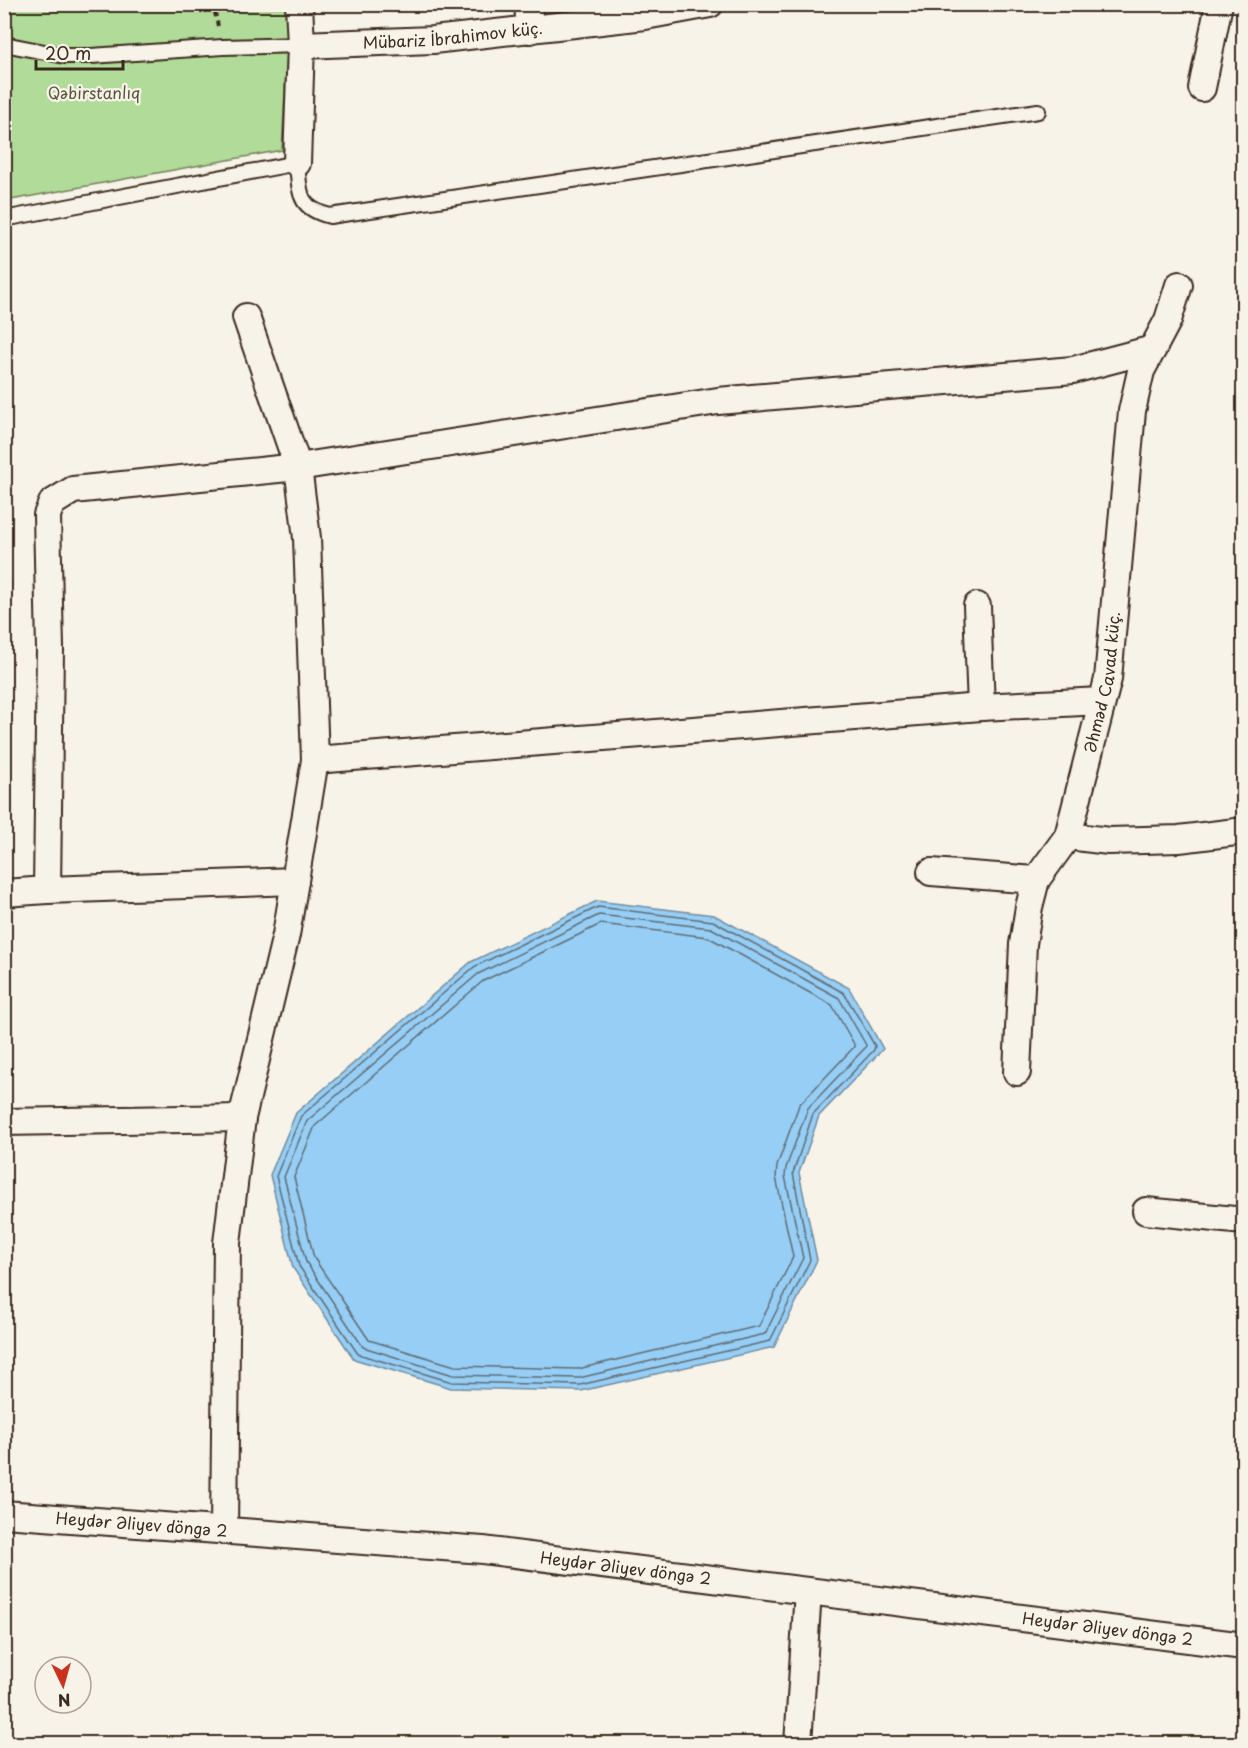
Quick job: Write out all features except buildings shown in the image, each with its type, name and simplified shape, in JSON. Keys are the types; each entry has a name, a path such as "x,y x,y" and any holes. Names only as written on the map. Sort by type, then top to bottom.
{"street":[{"path":"297,163 301,45 299,4"},
{"path":"528,4 530,30"},
{"name":"Mübariz İbrahimov küç.","path":"301,45 433,40 645,16 710,4"},
{"path":"1202,88 1219,4"},
{"name":"Əhməd Cavad küç.","path":"1017,1072 1023,944 1029,907 1036,880 1068,836 1108,679 1132,411 1141,371 1168,320 1179,285"},
{"path":"224,1531 227,1243 242,1118 286,935 315,760 307,538 298,467 246,316"},
{"path":"46,890 50,649 47,515 52,502 73,490 298,467 718,401 1073,370 1153,349"},
{"path":"977,606 981,707"},
{"path":"315,760 981,707 1102,701"},
{"path":"1068,836 1109,842 1179,839 1244,831"},
{"path":"931,872 1036,880"},
{"path":"4,893 296,881"},
{"path":"4,1122 242,1118"},
{"path":"1146,1211 1244,1221"},
{"name":"Heydər Əliyev döngə 2","path":"4,1514 483,1550 1244,1646"},
{"path":"798,1743 808,1592"}],"lane":[{"path":"4,45 74,56 301,45"},
{"path":"4,219 297,163 300,196 314,212 330,216 1038,111"}],"green space":[{"name":"Qəbirstanlıq","path":"5,5 287,5 288,29 282,150 5,201"}],"water":[{"path":"5,578 11,584 5,624"},
{"path":"597,901 714,915 849,988 883,1049 819,1116 799,1173 817,1260 774,1347 581,1391 451,1388 354,1359 293,1268 270,1175 296,1113 471,962"}]}
